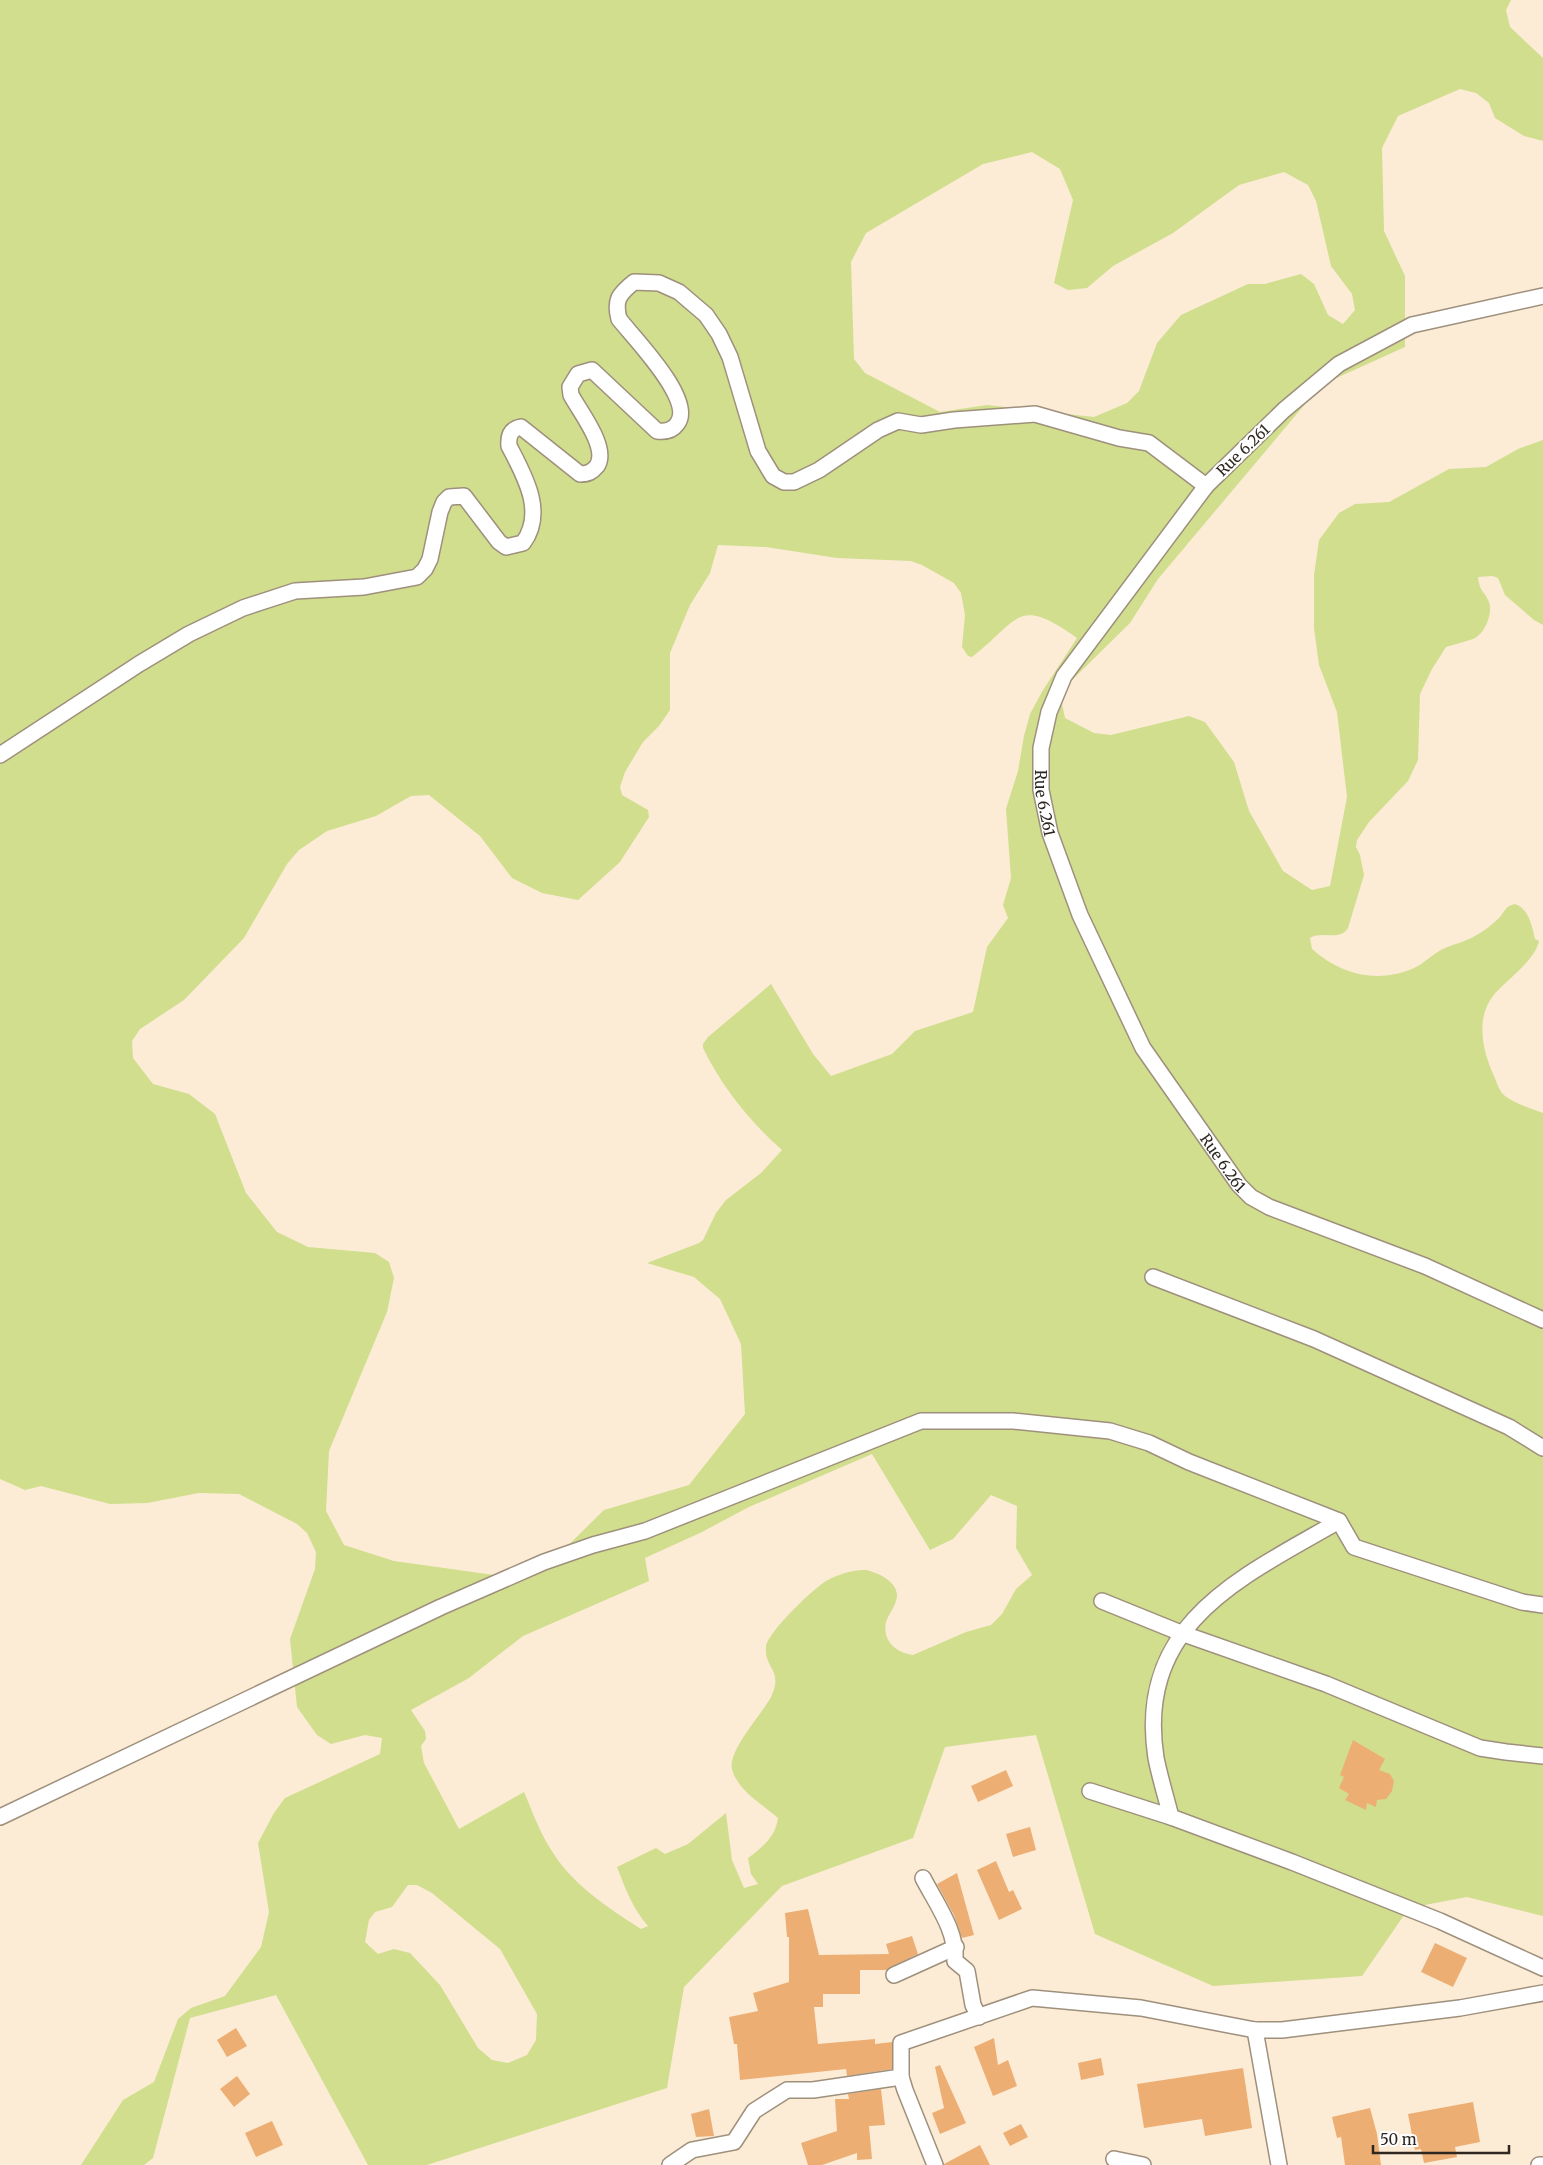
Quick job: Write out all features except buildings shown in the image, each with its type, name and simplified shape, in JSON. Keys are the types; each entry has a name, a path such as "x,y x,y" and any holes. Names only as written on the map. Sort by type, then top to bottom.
{"street":[{"path":"0,755 139,664 189,634 243,608 295,591 364,587 417,577 425,569 430,559 440,512 444,502 449,497 464,496 499,542 506,547 523,543 533,526 532,496 509,446 508,437 511,432 516,428 522,428 580,474 587,474 594,470 600,461 600,446 571,395 570,387 578,374 592,370 657,431 665,432 672,429 679,422 682,414 676,391 619,319 616,307 618,297 634,282 659,284 680,292 706,315 719,334 730,357 758,451 773,476 784,482 794,482 819,470 878,430 898,421 920,425 954,420 1035,414 1119,438 1149,443 1206,486"},
{"name":"Rue 6.261","path":"1543,296 1412,325 1339,364 1284,410 1206,486 1064,676 1049,712 1041,748 1041,790 1050,833 1080,915 1143,1048 1239,1185 1251,1197 1269,1207 1425,1266 1543,1320"},
{"path":"1153,1277 1314,1339 1509,1427 1543,1448"},
{"path":"0,1817 441,1608 544,1562 593,1545 645,1531 921,1421 1013,1421 1110,1431 1149,1443 1189,1462 1339,1520 1354,1547 1522,1602 1543,1605"},
{"path":"1171,1817 1156,1758 1154,1725 1158,1683 1167,1656 1181,1633 1207,1604 1256,1568 1339,1520"},
{"path":"1102,1601 1181,1633 1326,1684 1480,1748 1543,1756"},
{"path":"1090,1791 1171,1817 1292,1862 1432,1918 1543,1968"},
{"path":"923,1878 952,1933 956,1947 955,1961 968,1971 973,2005 980,2017"},
{"path":"894,1975 956,1947"},
{"path":"935,2165 901,2077 901,2043 1032,1998 1141,2008 1255,2030 1282,2030 1460,2008 1543,1993"},
{"path":"1255,2030 1279,2165"},
{"path":"670,2165 692,2150 734,2142 754,2111 787,2090 813,2090 901,2077"},
{"path":"1114,2158 1143,2165"},
{"path":"1539,2165 1543,2164"}],"green space":[{"path":"0,0 1511,0 1506,10 1510,27 1543,58 1543,141 1524,136 1495,118 1489,103 1476,93 1460,89 1398,116 1382,148 1384,231 1405,276 1405,347 1332,380 1306,403 1158,579 1130,623 1069,683 1061,699 1065,718 1094,733 1111,735 1189,716 1205,722 1234,762 1249,811 1283,871 1312,890 1330,886 1347,797 1337,712 1319,665 1314,628 1314,575 1319,540 1339,513 1355,504 1389,502 1449,469 1486,467 1518,449 1543,440 1543,625 1534,620 1505,595 1498,578 1492,576 1478,577 1490,607 1487,623 1481,633 1473,639 1446,647 1432,669 1420,694 1418,760 1408,781 1369,822 1357,840 1356,847 1360,855 1364,875 1348,928 1340,934 1320,935 1310,938 1312,949 1323,958 1348,971 1374,976 1400,973 1422,964 1439,951 1467,940 1481,932 1499,918 1507,907 1515,904 1520,906 1527,914 1535,939 1539,941 1532,956 1493,996 1487,1005 1484,1015 1483,1036 1490,1067 1501,1092 1523,1106 1543,1113 1543,1916 1467,1897 1409,1908 1362,1976 1213,1986 1095,1934 1036,1735 945,1747 913,1838 782,1886 684,1987 667,2088 427,2165 368,2165 276,1995 190,2018 153,2158 144,2165 81,2165 123,2100 154,2082 178,2019 191,2008 225,1996 261,1947 269,1912 258,1843 274,1813 285,1798 380,1754 382,1738 365,1735 331,1744 317,1735 297,1707 290,1639 315,1569 316,1552 307,1533 297,1524 239,1494 199,1493 147,1503 110,1504 41,1486 25,1490 0,1479","holes":["1032,152 1060,169 1073,200 1054,283 1068,290 1087,288 1113,266 1173,233 1239,185 1284,172 1308,185 1316,201 1331,266 1352,294 1355,310 1343,324 1328,315 1314,284 1301,274 1265,284 1248,284 1181,315 1157,343 1139,391 1127,403 1094,417 987,405 940,412 865,373 854,359 851,262 866,233 983,164","718,545 766,547 837,558 911,561 954,583 961,593 965,615 962,647 968,656 972,657 1010,623 1030,615 1057,625 1077,638 1043,690 1030,714 1018,771 1006,809 1011,878 1003,905 1008,918 987,947 973,1012 915,1031 892,1054 831,1076 813,1054 771,984 708,1037 703,1044 703,1048 728,1090 748,1116 782,1150 761,1173 726,1200 716,1213 703,1240 647,1263 694,1277 720,1299 741,1344 745,1414 689,1485 604,1510 540,1573 523,1579 394,1561 344,1545 326,1511 329,1451 387,1312 394,1278 389,1262 375,1253 308,1247 277,1232 246,1193 215,1114 189,1094 153,1084 133,1058 132,1041 140,1029 184,1000 244,938 287,864 299,850 327,831 376,816 411,796 429,795 480,836 512,878 542,893 578,900 620,862 649,817 648,810 622,795 620,787 625,772 643,742 659,726 670,710 670,653 690,605 710,573","872,1454 930,1550 953,1539 991,1495 1017,1506 1016,1548 1032,1575 1016,1589 1002,1614 991,1625 966,1632 913,1655 896,1649 886,1635 886,1622 895,1604 897,1595 896,1589 889,1580 866,1570 851,1571 826,1581 811,1593 782,1622 768,1640 766,1654 775,1675 774,1688 767,1704 740,1742 732,1761 732,1769 739,1784 778,1818 771,1836 763,1846 748,1858 751,1874 758,1884 744,1888 732,1860 726,1813 688,1844 665,1854 656,1848 617,1867 626,1890 648,1926 641,1929 591,1894 568,1873 546,1841 524,1792 459,1829 424,1763 421,1746 426,1739 425,1731 411,1710 469,1678 523,1636 649,1581 645,1558 702,1532 749,1507","408,1885 417,1885 432,1893 500,1949 537,2014 536,2040 527,2055 508,2063 492,2060 478,2048 440,1985 410,1953 394,1949 378,1954 365,1942 369,1920 375,1912 392,1907"]}]}
